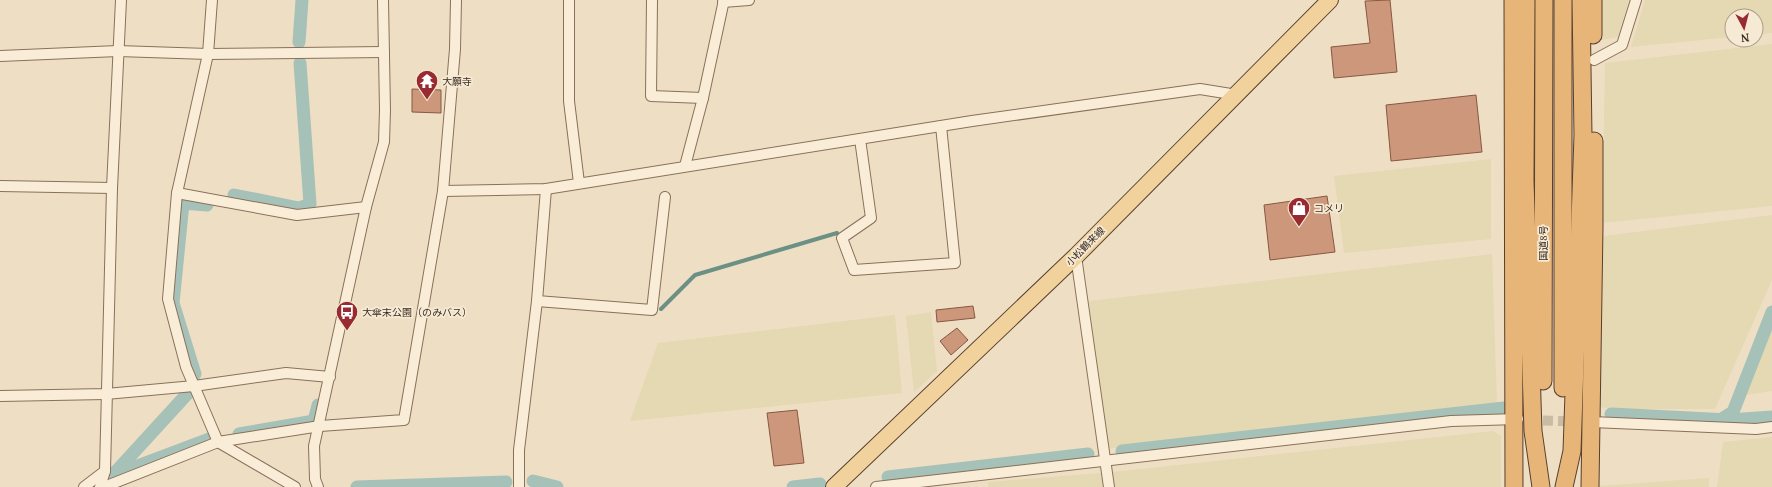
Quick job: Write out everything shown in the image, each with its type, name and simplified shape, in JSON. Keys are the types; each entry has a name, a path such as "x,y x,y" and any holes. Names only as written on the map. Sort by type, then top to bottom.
{"highway":[{"path":"1513,0 1519,419 1514,487"},
{"path":"1526,0 1525,180 1533,431 1542,487"},
{"name":"国道8号","path":"1542,487 1544,0"},
{"name":"国道8号","path":"1563,0 1563,487"},
{"path":"1563,487 1572,451 1583,135 1581,0"},
{"path":"1590,487 1592,422 1590,228 1594,60 1593,0"}],"main road":[{"name":"小松鶴来線","path":"834,487 1076,256 1238,95 1327,1"}],"street":[{"path":"100,487 105,471 112,188 121,0"},
{"path":"212,0 208,54 177,193 168,299 186,367 218,442 295,487"},
{"path":"318,487 315,479 314,446 320,426 366,207 384,142 383,0"},
{"path":"104,487 218,442 320,426 404,420 443,191 455,49 456,0"},
{"path":"569,0 569,101 579,183"},
{"path":"652,0 651,96 703,98"},
{"path":"685,166 703,98 723,1 750,0"},
{"path":"1594,60 1622,45 1636,0"},
{"path":"0,56 118,51 208,54 384,52"},
{"path":"443,191 546,189 941,126 1200,89 1238,95"},
{"path":"860,139 871,218 842,238 854,270 955,263 941,126"},
{"path":"0,186 112,188"},
{"path":"519,487 519,450 537,301 546,189"},
{"path":"177,193 296,215 366,207"},
{"path":"537,301 652,310 665,197"},
{"path":"1076,256 1109,487"},
{"path":"0,396 106,394 194,386 286,373 330,377"},
{"path":"876,487 1451,421 1519,419"},
{"path":"1592,422 1756,429 1772,427"},
{"path":"84,487 105,471"}],"shaded area":[{"path":"1601,0 1629,0 1618,37 1601,40"},
{"path":"1645,0 1772,0 1772,33 1764,34 1764,8 1724,8 1724,38 1631,47"},
{"path":"1772,44 1772,206 1602,223 1605,63 1737,48 1764,48 1764,45"},
{"path":"1491,159 1491,239 1344,253 1334,176"},
{"path":"1772,215 1772,280 1715,409 1616,409 1597,407 1603,236"},
{"path":"1492,254 1497,403 1106,449 1089,301"},
{"path":"931,312 937,371 914,392 906,316"},
{"path":"895,315 902,393 630,421 658,343"},
{"path":"1772,317 1772,391 1740,396"},
{"path":"1493,431 1501,436 1501,487 1114,487 1113,472"},
{"path":"1772,437 1772,487 1717,487 1723,442"},
{"path":"1101,473 1103,487 988,487 988,482"},
{"path":"1709,478 1709,487 1598,487 1598,486"}],"building":[{"path":"1390,0 1397,72 1334,78 1331,47 1370,43 1365,1"},
{"name":"大願寺","path":"412,89 441,90 441,113 412,112"},
{"path":"1476,95 1482,152 1391,161 1386,105"},
{"name":"コメリ","path":"1327,196 1335,252 1270,260 1264,205"},
{"path":"973,306 975,318 937,322 936,310"},
{"path":"957,328 968,340 951,355 940,341"},
{"path":"797,410 804,463 774,466 767,413"}],"waterway":[{"path":"299,42 302,0"},
{"path":"234,195 299,208 310,204 300,63"},
{"path":"195,374 173,303 183,203 207,205"},
{"path":"661,309 695,275 837,233"},
{"path":"1720,420 1733,412 1772,312"},
{"path":"112,476 188,393"},
{"path":"239,434 314,421 318,405"},
{"path":"1122,451 1504,408"},
{"path":"1611,414 1729,420 1772,417"},
{"path":"116,474 209,439"},
{"path":"888,477 1088,454"},
{"path":"533,481 557,487"},
{"path":"357,487 506,482"},
{"path":"793,487 820,484"}],"tunnel":[{"path":"1528,420 1592,422"}],"place":[{"name":"大願寺","path":"427,100"},
{"name":"コメリ","path":"1299,228"},
{"name":"大傘末公園（のみバス）","path":"347,332"}]}
